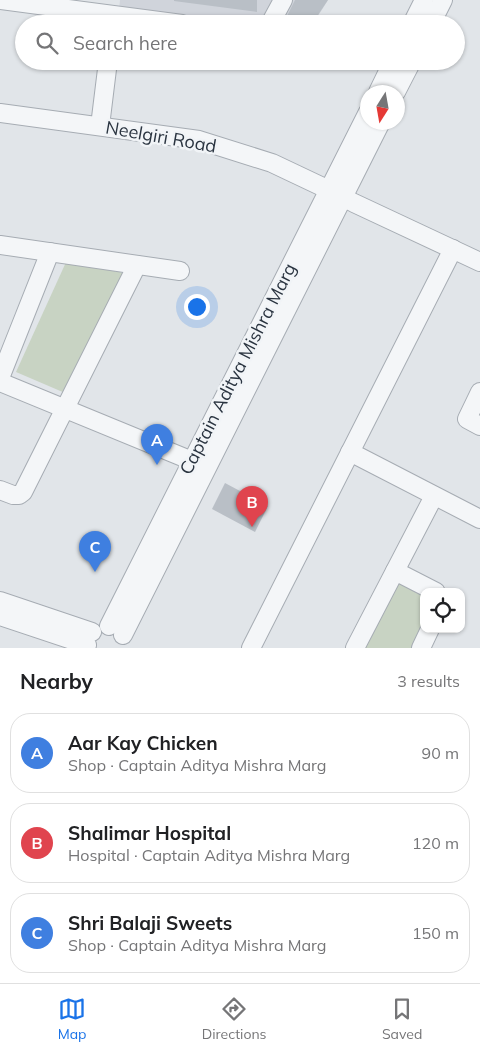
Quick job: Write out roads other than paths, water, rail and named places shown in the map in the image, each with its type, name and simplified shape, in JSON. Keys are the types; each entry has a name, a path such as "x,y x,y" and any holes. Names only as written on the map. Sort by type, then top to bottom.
{"street":[{"path":"0,0 126,15"},
{"path":"275,15 283,0"},
{"path":"416,15 424,0"},
{"path":"436,15 443,0"},
{"path":"100,126 107,70"},
{"path":"381,85 389,70"},
{"path":"400,85 407,70"},
{"name":"Neelgiri Road","path":"0,113 199,140 272,163 480,262"},
{"name":"Captain Aditya Mishra Marg","path":"336,194 361,130"},
{"name":"Captain Aditya Mishra Marg","path":"110,641 336,194 376,130"},
{"path":"0,245 180,271"},
{"path":"251,648 453,249"},
{"path":"50,252 0,380 199,464"},
{"path":"0,490 14,495 19,495 23,492 137,264"},
{"path":"480,392 467,419 480,426"},
{"path":"350,452 480,519"},
{"path":"356,648 434,496"},
{"path":"396,571 428,588"},
{"path":"0,601 110,641"},
{"path":"0,616 110,641"},
{"path":"420,648 428,633"}],"place":[{"name":"Aar Kay Chicken","path":"157,465"},
{"name":"Shalimar Hospital","path":"252,527"},
{"name":"Shri Balaji Sweets","path":"95,572"}]}
